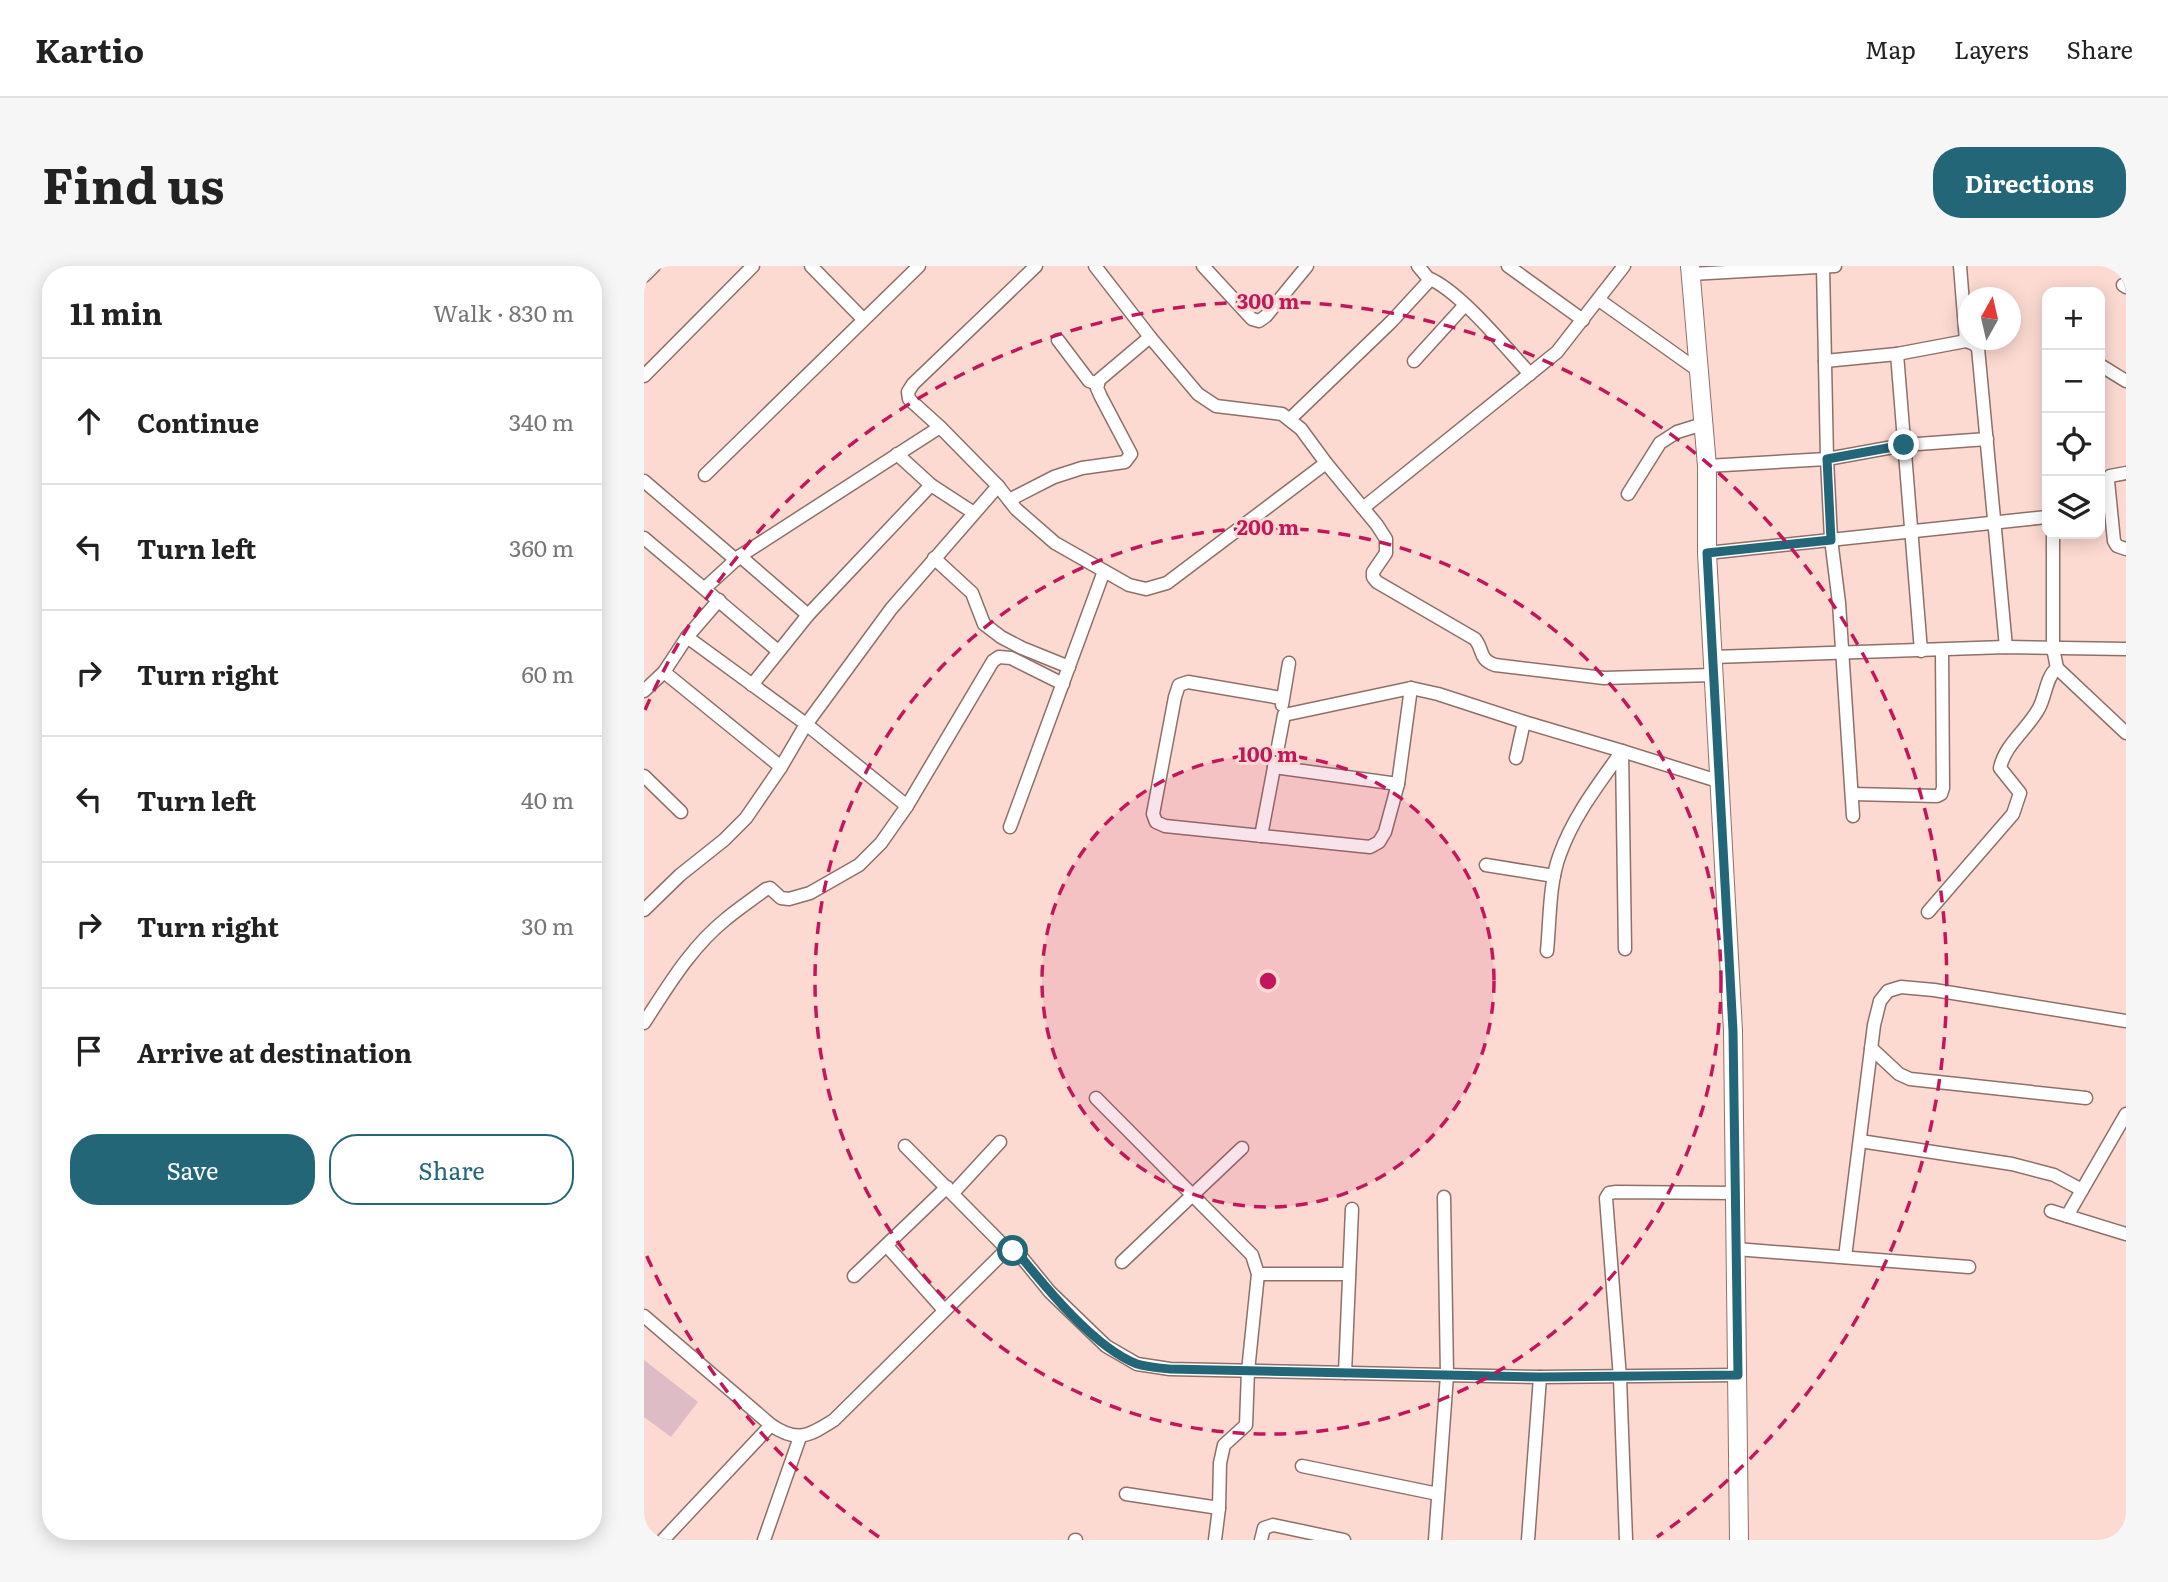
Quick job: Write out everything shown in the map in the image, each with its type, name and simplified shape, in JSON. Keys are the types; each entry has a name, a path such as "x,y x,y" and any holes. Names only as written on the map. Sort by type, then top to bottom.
{"main road":[{"path":"1691,270 1707,466 1707,553 1733,1031 1739,1540"}],"street":[{"path":"644,276 654,266"},
{"path":"644,376 753,266"},
{"path":"811,266 863,319"},
{"path":"705,475 919,266"},
{"path":"1036,266 913,384 908,392 909,399 998,486 1016,509 1055,542 1129,585 1146,589 1167,583 1326,463"},
{"path":"1095,266 1187,383 1208,402 1226,408 1282,414 1301,429 1382,532 1387,547 1373,572 1377,582 1475,639 1483,658 1495,665 1604,678 1842,651 2006,647 2126,649"},
{"path":"1203,266 1252,319 1259,321 1307,266"},
{"path":"1418,266 1428,278 1440,283 1464,306 1530,374"},
{"path":"1508,266 1583,320"},
{"path":"1363,508 1557,352 1624,266"},
{"path":"1959,266 1961,287"},
{"path":"1691,270 1827,267 1827,459 1853,816"},
{"path":"1290,419 1392,321 1427,283 1428,278"},
{"path":"1599,300 1699,371"},
{"path":"1414,361 1464,306"},
{"path":"1009,500 1054,477 1082,468 1125,463 1131,454 1101,397 1098,384 1099,380 1150,337"},
{"path":"1058,340 1089,380 1098,384"},
{"path":"1825,361 1897,354 1958,343"},
{"path":"1978,350 2006,647"},
{"path":"1897,354 1921,651"},
{"path":"2105,368 2126,381"},
{"path":"1628,494 1660,443 1677,432 1703,424"},
{"path":"705,588 738,558 940,427"},
{"path":"1707,466 1827,459 1904,445 1987,439"},
{"path":"897,454 931,485 974,513"},
{"path":"2126,473 2110,476 2106,513 2114,541 2117,546 2126,549"},
{"path":"644,481 808,615"},
{"path":"752,685 808,615 931,485"},
{"path":"644,910 746,818 806,724 891,609 998,486"},
{"path":"1707,553 2042,517"},
{"path":"644,538 778,652"},
{"path":"2053,539 2053,648 2057,668 2126,733"},
{"path":"934,558 972,593 984,624 1022,649 1069,667"},
{"path":"1010,827 1104,571"},
{"path":"644,691 664,672 687,637 719,600"},
{"path":"687,637 806,724 907,806"},
{"path":"1852,794 1941,794 1942,650"},
{"path":"644,1023 679,970 724,920 766,889 770,888 781,898 789,899 810,893 859,865 881,843 907,806 993,661 999,656 1011,658 1063,684"},
{"path":"1261,836 1284,715 1281,698 1289,663"},
{"path":"1928,912 2013,814 2020,793 2000,768 2003,757 2039,708 2052,672 2057,668"},
{"path":"664,672 781,767"},
{"path":"1281,698 1188,681 1179,685 1153,814 1156,822 1165,826 1370,847 1379,842 1385,832 1398,784 1411,688"},
{"path":"1284,715 1411,688 1721,782"},
{"path":"1516,758 1524,722"},
{"path":"1547,951 1559,855 1579,811 1622,751"},
{"path":"1622,751 1625,949"},
{"path":"1274,766 1398,784"},
{"path":"644,776 681,812"},
{"path":"1486,865 1555,876"},
{"path":"1845,1257 1874,1026 1880,1001 1888,991 1901,987 1934,990 2126,1021"},
{"path":"1871,1048 1899,1074 1910,1079 2087,1098"},
{"path":"1096,1098 1252,1255 1258,1274 1248,1371 1246,1425 1224,1445 1220,1463 1215,1540"},
{"path":"2067,1216 2120,1137 2126,1114"},
{"path":"1860,1141 2011,1164 2054,1175 2082,1190"},
{"path":"854,1276 1000,1142"},
{"path":"905,1146 1008,1250 1018,1253 1050,1292 1107,1346 1138,1364 1170,1369 1540,1377 1738,1375"},
{"path":"1122,1262 1242,1148"},
{"path":"1626,1540 1620,1378 1606,1198 1609,1193 1616,1192 1736,1193"},
{"path":"1434,1540 1447,1375 1444,1196"},
{"path":"1345,1373 1352,1209"},
{"path":"2050,1211 2126,1234"},
{"path":"887,1246 944,1310"},
{"path":"1736,1249 1969,1267"},
{"path":"644,1316 771,1425 784,1434 800,1437 816,1432 834,1420 1008,1250"},
{"path":"1258,1274 1349,1273"},
{"path":"1528,1540 1540,1377"},
{"path":"663,1540 771,1425"},
{"path":"764,1540 800,1437"},
{"path":"1302,1466 1438,1494"},
{"path":"1126,1494 1219,1508"},
{"path":"1261,1540 1264,1528 1273,1525 1343,1540"}],"building":[{"path":"644,1360 698,1402 671,1437 644,1417"}],"route":[{"path":"1013,1251 1018,1253 1050,1292 1107,1346 1138,1364 1170,1369 1540,1377 1738,1375 1733,1031 1707,553 1831,540 1827,459 1904,445"}]}
